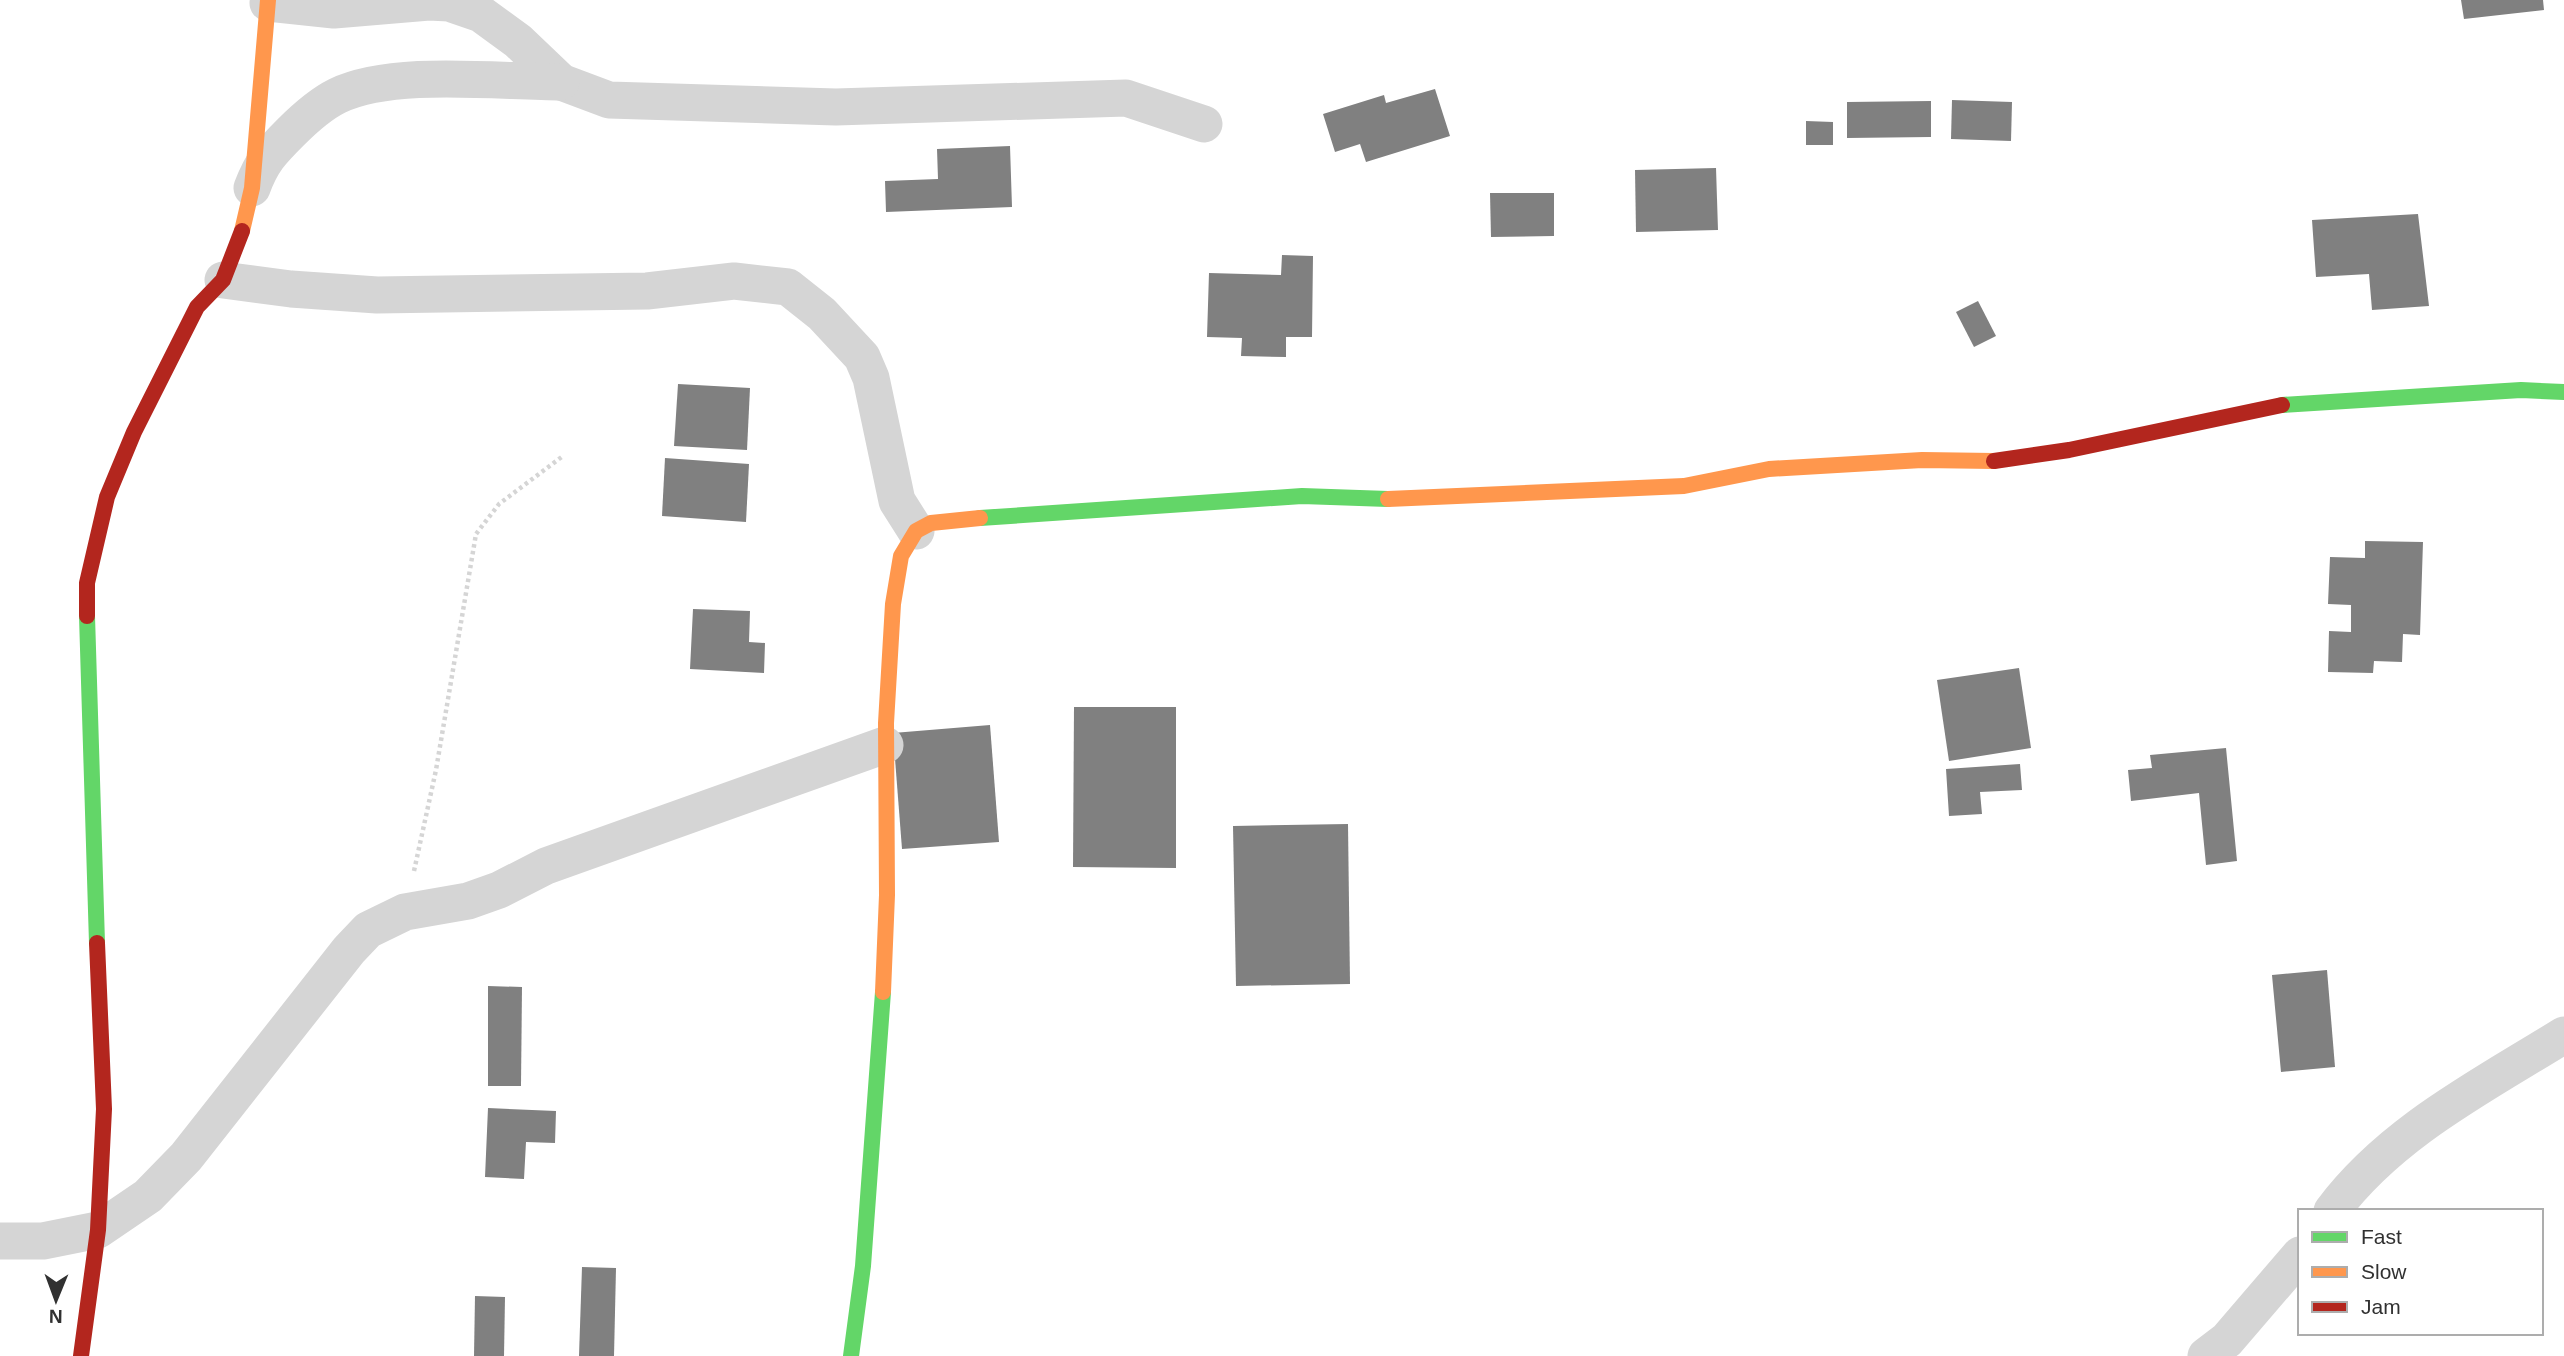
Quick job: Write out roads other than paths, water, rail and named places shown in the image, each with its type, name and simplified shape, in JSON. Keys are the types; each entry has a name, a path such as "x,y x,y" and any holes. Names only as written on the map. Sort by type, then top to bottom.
{"street":[{"path":"253,188 268,2 334,10 429,2 449,3 481,14 518,41 561,82"},
{"path":"81,1356 98,1230 104,1109 86,668 87,583 107,498 134,432 197,307 223,280 241,235 262,161 297,126 337,96 374,84 433,80 561,82 597,96 636,103 835,107 1126,97 1204,124"},
{"path":"223,280 291,289 377,295 646,291 734,281 788,287 822,314 862,357 871,378 897,501 916,531"},
{"path":"851,1356 863,1266 882,1023 887,895 885,746 893,604 901,556 916,531 931,523 994,516 1302,496 1385,499 1684,486 1769,469 1922,460 1994,461 2069,450 2278,405 2521,390 2564,392"},
{"path":"0,1241 43,1241 98,1230 148,1196 169,1175 368,930 405,912 488,894 545,866 885,746"},
{"path":"2334,1209 2376,1159 2405,1137 2564,1035"},
{"path":"2217,1351 2298,1257"}]}
